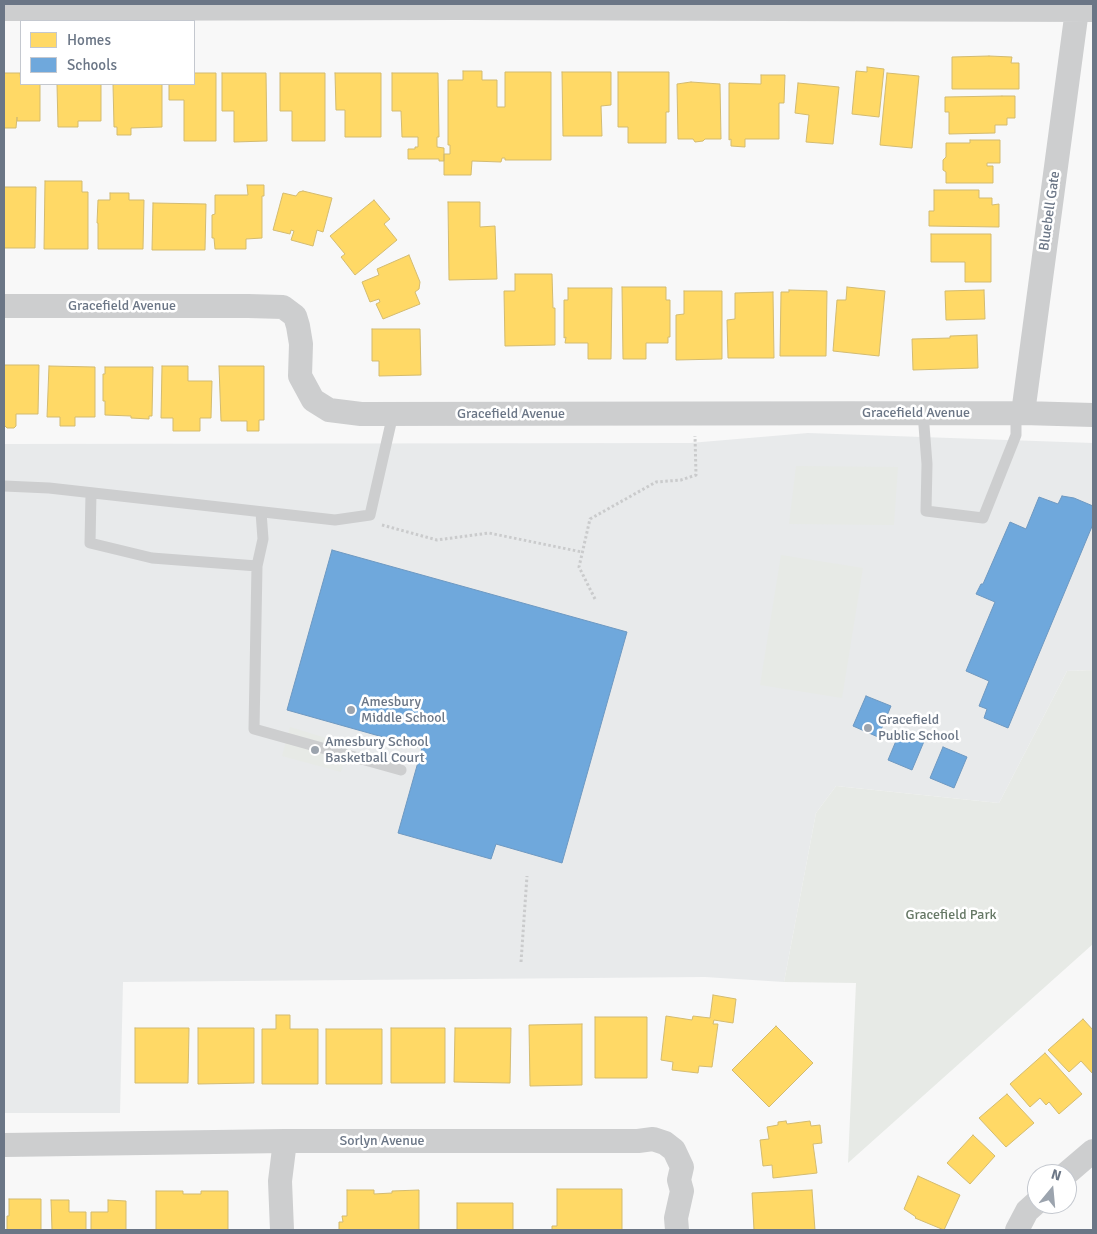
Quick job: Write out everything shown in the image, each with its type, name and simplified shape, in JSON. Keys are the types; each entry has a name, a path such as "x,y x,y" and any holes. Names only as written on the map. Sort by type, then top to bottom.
{"street":[{"path":"4,9 1085,10"},
{"name":"Bluebell Gate","path":"1020,413 1085,10"},
{"name":"Gracefield Avenue","path":"4,306 238,306 283,308 294,316 298,326 301,344 300,376 313,400 329,410 361,414 1020,413 1093,415"},
{"name":"Sorlyn Avenue","path":"4,1145 285,1142 638,1142 652,1139 665,1143 674,1150 682,1167 678,1180 682,1191 676,1218 677,1230"},
{"path":"282,1230 280,1181 285,1142"},
{"path":"1077,1165 1093,1151"},
{"path":"1017,1230 1027,1211"}],"lane":[{"path":"923,413 927,464 926,511 983,518 1016,435 1020,413"},
{"path":"4,486 50,488 335,520 370,515 393,414"},
{"path":"91,493 90,543 152,558 257,566"},
{"path":"261,512 263,539 257,566 254,729 401,770"}],"path":[{"path":"596,599 579,567 590,518 656,482 681,480 696,475 695,435"},
{"path":"354,517 437,540 489,533 582,552"},
{"path":"521,962 527,876"}],"shaded area":[{"name":"Amesbury Middle School","path":"808,433 1093,443 1093,670 1067,671 999,803 836,786 816,813 784,982 705,977 123,982 120,1113 4,1113 4,444 690,443"}],"green space":[{"path":"796,466 898,467 894,525 789,524"},
{"path":"781,555 863,568 842,698 760,685"},
{"name":"Gracefield Park","path":"1093,670 1093,944 848,1163 856,983 784,982 816,813 836,786 999,803 1067,671"},
{"name":"Amesbury School Basketball Court","path":"290,727 349,745 341,772 282,756"}],"building: Homes":[{"path":"952,57 1012,57 1011,63 1019,63 1019,89 952,89"},
{"path":"867,67 884,69 879,117 852,114 856,71 867,72"},
{"path":"463,71 482,71 482,80 497,80 497,107 505,107 505,72 551,72 551,160 505,160 505,158 502,158 501,162 472,161 471,175 444,175 444,154 450,154 450,145 448,145 448,80 463,80"},
{"path":"562,72 611,72 611,105 601,106 602,136 563,136"},
{"path":"618,72 669,72 669,112 666,112 666,143 628,143 628,127 618,127"},
{"path":"4,73 20,73 20,85 40,85 40,121 17,121 17,117 16,128 4,128"},
{"path":"195,73 216,73 216,141 184,141 184,100 169,100 169,85 195,85"},
{"path":"222,73 266,73 267,141 234,142 234,111 222,111"},
{"path":"280,73 325,73 325,141 292,141 292,111 280,111"},
{"path":"335,73 381,73 381,137 345,137 345,110 336,110"},
{"path":"392,73 438,73 439,137 437,137 437,147 444,148 444,161 439,161 439,159 408,159 408,149 418,147 418,137 402,137 401,111 392,111"},
{"path":"887,73 919,76 912,148 880,145"},
{"path":"761,75 785,75 784,103 779,103 779,139 745,139 745,147 731,146 731,139 729,140 729,83 761,84"},
{"path":"691,82 720,84 721,139 705,139 695,142 693,139 678,139 677,84"},
{"path":"798,83 839,87 833,144 806,142 809,115 795,113"},
{"path":"57,85 101,85 101,121 78,121 78,127 58,127"},
{"path":"113,85 162,85 162,127 131,128 131,135 117,135 117,127 114,127"},
{"path":"1015,96 1015,118 1007,118 1007,125 995,125 995,133 949,134 949,112 945,112 945,97"},
{"path":"970,140 1000,140 1000,163 987,163 987,166 993,166 993,183 946,183 943,160 946,157 946,143 970,143"},
{"path":"45,181 82,181 82,192 88,192 88,249 44,249"},
{"path":"247,185 264,185 264,196 262,196 262,238 246,239 246,249 215,249 214,238 212,238 212,215 215,214 215,195 248,195"},
{"path":"4,187 36,187 35,248 4,248"},
{"path":"934,190 979,190 979,198 992,198 992,205 999,204 999,227 929,226 929,211 934,211"},
{"path":"303,191 332,198 323,232 317,230 313,246 291,240 294,231 291,230 290,234 273,230 283,193 296,196 299,192"},
{"path":"110,193 129,193 129,200 144,200 143,249 98,249 98,200 110,200"},
{"path":"374,200 390,219 384,224 397,240 355,275 341,257 345,254 330,236"},
{"path":"448,202 480,202 480,227 495,226 497,279 449,280"},
{"path":"153,203 206,204 205,250 152,250"},
{"path":"931,234 991,234 991,282 965,282 965,262 931,262"},
{"path":"409,255 420,282 419,289 415,292 420,304 383,319 376,304 380,302 379,299 370,302 362,282 379,275 377,269"},
{"path":"515,274 552,274 553,308 555,308 555,345 505,346 504,291 515,291"},
{"path":"622,287 666,287 666,300 670,300 670,337 668,337 668,343 646,343 646,359 623,359"},
{"path":"847,287 885,291 879,356 833,351 837,300 846,300"},
{"path":"568,288 612,288 611,359 588,359 588,343 565,343 564,300 568,300"},
{"path":"789,290 827,291 826,356 780,356 781,292 789,292"},
{"path":"984,290 985,319 946,320 945,291"},
{"path":"684,291 722,291 722,359 676,360 676,315 684,314"},
{"path":"773,292 774,358 728,358 727,320 735,319 735,293"},
{"path":"372,329 420,329 421,375 379,376 379,361 372,361"},
{"path":"977,335 978,368 913,370 912,339"},
{"path":"4,365 39,365 38,414 16,414 16,426 14,428 7,428 4,425"},
{"path":"49,366 95,367 95,417 75,417 75,426 60,426 60,417 47,417"},
{"path":"162,366 188,366 188,381 212,381 211,418 200,418 200,431 173,431 173,418 161,418"},
{"path":"219,366 264,366 264,420 259,420 259,431 247,431 247,421 221,421"},
{"path":"105,367 153,367 152,416 149,416 149,419 105,415 103,374 105,374"},
{"path":"713,995 736,999 733,1023 714,1020 713,1024 718,1024 712,1067 699,1066 698,1073 672,1070 673,1062 661,1060 666,1016 692,1020 693,1016 710,1018"},
{"path":"276,1015 290,1015 290,1029 318,1029 318,1084 262,1084 262,1029 276,1029"},
{"path":"595,1017 647,1017 647,1078 595,1078"},
{"path":"1083,1019 1093,1030 1093,1074 1081,1061 1069,1072 1048,1050"},
{"path":"582,1024 582,1085 530,1086 529,1025"},
{"path":"776,1026 813,1063 769,1107 732,1070"},
{"path":"135,1028 189,1028 188,1083 135,1083"},
{"path":"198,1028 254,1028 254,1083 198,1084"},
{"path":"391,1028 445,1028 445,1083 391,1083"},
{"path":"455,1028 511,1028 510,1083 454,1082"},
{"path":"326,1029 382,1029 382,1084 326,1084"},
{"path":"1045,1053 1082,1094 1059,1114 1049,1102 1046,1105 1040,1098 1030,1107 1010,1084"},
{"path":"1007,1094 1034,1123 1006,1147 979,1118"},
{"path":"786,1121 787,1124 810,1121 811,1126 820,1125 822,1143 813,1144 817,1173 773,1178 772,1165 763,1166 760,1140 769,1139 767,1127"},
{"path":"973,1135 995,1156 970,1184 947,1163"},
{"path":"918,1176 960,1195 944,1230 915,1218 904,1209"},
{"path":"557,1189 622,1189 622,1230 552,1230 552,1226 557,1226"},
{"path":"347,1190 374,1190 374,1194 419,1190 419,1230 339,1230 339,1222 343,1222 342,1216 347,1216"},
{"path":"812,1190 815,1230 754,1230 752,1193"},
{"path":"156,1191 183,1191 183,1194 201,1194 201,1191 228,1191 228,1230 156,1230"},
{"path":"9,1199 41,1199 41,1230 7,1230"},
{"path":"51,1200 69,1200 69,1212 86,1212 86,1230 52,1230"},
{"path":"108,1200 126,1201 126,1230 91,1230 91,1212 108,1212"},
{"path":"457,1203 513,1203 513,1230 457,1230"}],"building: Schools":[{"path":"1062,496 1074,498 1093,506 1093,524 1008,728 984,718 987,709 979,706 989,681 966,671 995,602 976,594 981,584 983,584 1010,522 1026,529 1039,497 1058,504"},
{"path":"332,550 627,632 562,863 496,844 491,859 398,833 422,748 287,710"},
{"path":"866,696 891,706 878,737 853,726"},
{"path":"901,729 925,739 912,770 888,760"},
{"path":"943,747 967,757 954,788 930,778"}],"place":[{"name":"Amesbury Middle School","path":"351,710"},
{"name":"Gracefield Public School","path":"868,728"},
{"name":"Amesbury School Basketball Court","path":"315,750"}]}
